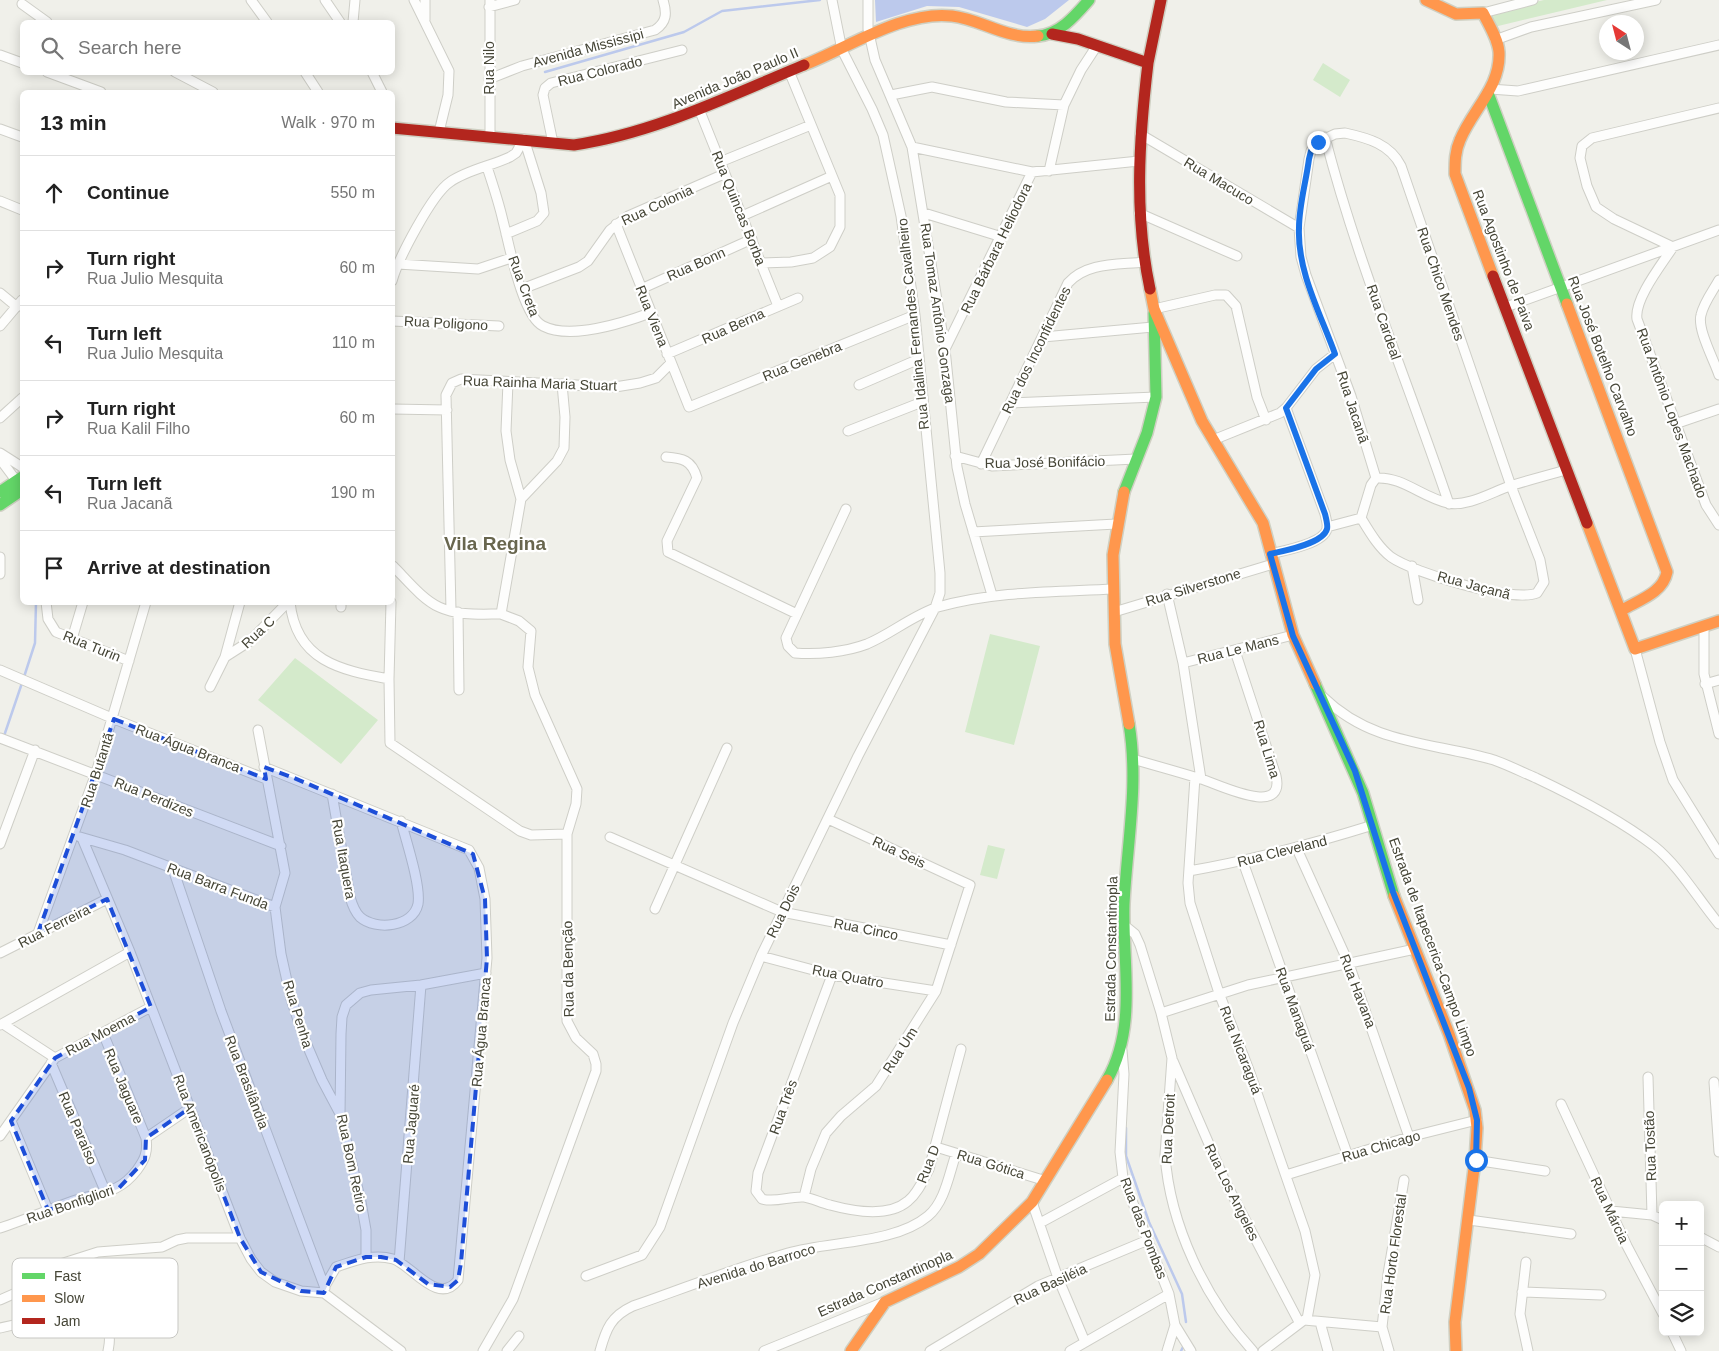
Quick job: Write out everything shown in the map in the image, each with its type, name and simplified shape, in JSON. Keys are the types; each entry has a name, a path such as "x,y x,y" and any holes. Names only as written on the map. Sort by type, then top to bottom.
{"main road":[{"path":"1052,34 1074,17 1089,0"},
{"name":"Estrada de Itapecerica-Campo Limpo","path":"1161,0 1148,63 1139,160 1139,213 1144,262 1154,310 1183,381 1213,440 1263,523 1271,559 1293,636 1355,771 1385,867 1469,1088 1477,1120 1476,1160 1455,1322 1456,1351"},
{"path":"1426,0 1456,14 1483,13 1495,40"},
{"name":"Avenida João Paulo II","path":"395,128 574,145 603,142 663,124 846,48 866,37 913,19 954,16 1019,36 1037,38 1052,34"},
{"path":"1074,17 1072,28 1074,38"},
{"path":"1052,34 1074,38 1148,63"},
{"name":"Rua Agostinho de Paiva","path":"1495,40 1499,54 1489,91 1459,139 1454,161 1458,183 1566,470 1622,610 1635,649"},
{"name":"Rua José Botelho Carvalho","path":"1489,91 1667,572 1667,579 1660,587 1622,610"},
{"name":"Estrada Constantinopla","path":"885,1302 959,1267 980,1254 998,1239 1032,1202 1102,1091 1117,1061 1123,1040 1127,972 1124,925 1133,759 1115,644 1113,589 1116,524 1122,498 1147,432 1156,397 1157,353 1153,327 1154,310"},
{"path":"0,492 20,484"},
{"path":"0,505 20,485"},
{"path":"1635,649 1719,621"},
{"path":"851,1351 885,1302"}],"street":[{"path":"251,0 266,20"},
{"path":"325,0 339,20"},
{"path":"352,20 355,0"},
{"path":"414,0 424,25 449,71 448,94 439,132"},
{"path":"424,25 425,0"},
{"path":"489,4 515,0"},
{"name":"Avenida Mississipi","path":"489,79 522,66 654,30 661,25 666,14 663,0"},
{"name":"Rua Idalina Fernandes Cavalheiro","path":"832,0 846,48 885,141 906,244 915,315 940,573 940,593 935,608"},
{"name":"Rua Tomaz Antônio Gonzaga","path":"868,0 866,37 912,147 945,349 956,456 973,532 992,595"},
{"path":"1483,13 1532,0"},
{"path":"1495,40 1531,27 1656,0"},
{"path":"22,4 44,20"},
{"name":"Rua Nilo","path":"489,4 490,137"},
{"path":"1489,91 1518,90 1719,45"},
{"path":"1049,171 1064,105 1081,70 1096,47"},
{"name":"Rua Colorado","path":"554,143 543,95 545,88 550,83 682,50"},
{"path":"0,55 20,62"},
{"path":"762,263 804,260 821,254 830,247 840,227 842,211 840,194 789,71"},
{"path":"55,75 96,90"},
{"path":"180,75 209,90"},
{"path":"307,75 317,90"},
{"path":"374,75 381,90"},
{"path":"891,95 932,87 1006,102 1064,105"},
{"path":"1673,246 1599,210 1585,179 1580,158 1581,148 1587,140 1596,136 1719,108"},
{"name":"Rua Quincas Borba","path":"699,109 778,306"},
{"path":"720,162 811,125"},
{"path":"0,129 20,136"},
{"name":"Rua Chico Mendes","path":"1325,138 1345,133 1353,135 1386,146 1396,157 1514,484"},
{"name":"Rua Macuco","path":"1140,134 1299,228"},
{"name":"Rua Jacanã","path":"1325,138 1311,151 1299,228 1304,266 1351,396 1376,478"},
{"name":"Rua Cardeal","path":"1325,138 1340,194 1362,259 1449,504"},
{"path":"395,272 440,190 452,180 487,167 516,153 524,139"},
{"path":"506,234 537,221 544,213 541,193 524,139"},
{"path":"912,147 1032,172 1139,160"},
{"name":"Rua Creta","path":"487,167 511,258 534,318 542,326 574,330 603,328 650,313"},
{"name":"Rua Bárbara Heliodora","path":"945,349 1002,237 1032,172"},
{"name":"Rua Colonia","path":"522,289 579,267 588,261 616,224 638,210 724,174"},
{"path":"742,216 832,176"},
{"path":"0,201 20,209"},
{"path":"924,213 1002,237"},
{"path":"1139,213 1237,256"},
{"name":"Rua Viena","path":"616,224 640,289 689,407"},
{"path":"1506,307 1719,230"},
{"name":"Rua Bonn","path":"640,289 752,239"},
{"name":"Rua Antônio Lopes Machado","path":"1673,246 1642,297 1636,312 1639,325 1706,506 1719,526"},
{"path":"398,264 478,268 511,258"},
{"name":"Rua dos Inconfidentes","path":"981,464 1043,337 1056,303 1075,275 1090,268 1144,262"},
{"path":"1719,280 1706,302 1700,319 1701,328 1719,375"},
{"path":"0,293 20,304 0,326"},
{"path":"1154,310 1215,296 1224,295 1231,299 1239,313 1249,366 1266,420"},
{"name":"Rua Berna","path":"669,359 798,298"},
{"name":"Rua Genebra","path":"689,407 915,315"},
{"name":"Rua Poligono","path":"395,321 499,326"},
{"path":"1043,337 1153,327"},
{"path":"1213,440 1266,420 1286,408 1316,369 1335,354"},
{"name":"Rua Rainha Maria Stuart","path":"459,690 447,391 456,381 615,387 656,378 669,359"},
{"path":"859,385 919,359"},
{"path":"395,569 440,608 455,611 501,614 521,499 510,460 506,431 508,382"},
{"path":"521,499 557,461 564,448 565,417 562,384"},
{"path":"1011,403 1156,397"},
{"path":"0,418 20,400"},
{"path":"848,431 922,402"},
{"path":"1286,408 1325,514 1327,527 1361,518 1371,485 1376,478 1388,477 1449,504 1471,501 1514,484 1566,470"},
{"path":"395,409 447,410"},
{"path":"1675,424 1719,409"},
{"path":"0,453 20,466"},
{"name":"Rua José Bonifácio","path":"956,456 981,464 1012,466 1136,460"},
{"path":"666,457 682,458 694,469 696,478 667,541 668,552 797,614"},
{"path":"0,459 20,483"},
{"name":"Rua Jaçanã","path":"1361,518 1387,553 1412,566 1452,581 1505,595 1518,596 1538,593 1544,582 1540,560 1514,484"},
{"path":"846,509 786,638 788,646 795,653 807,654 866,644 935,608 992,595 1113,589"},
{"path":"973,532 1116,524"},
{"name":"Rua Silverstone","path":"1114,612 1271,559 1312,542 1324,534 1327,527"},
{"path":"0,557 0,574"},
{"path":"1412,566 1418,600"},
{"name":"Rua Nicaraguá","path":"1167,594 1183,663 1198,778 1189,870 1190,903 1219,993 1305,1231 1315,1275 1303,1321"},
{"name":"Rua Turin","path":"46,605 48,619 56,632 129,661"},
{"path":"72,639 82,605"},
{"name":"Rua Butantã","path":"38,934 79,836 145,605"},
{"path":"210,687 225,657 239,605"},
{"name":"Rua C","path":"225,657 250,641 286,605"},
{"path":"289,605 298,634 309,649 324,661 362,674 389,679"},
{"path":"391,605 390,743 520,831 531,835 567,834"},
{"name":"Rua Dois","path":"586,1276 642,1255 660,1227 733,1023 761,956 828,818 935,608"},
{"name":"Rua da Benção","path":"483,1351 513,1299 596,1071 593,1054 576,1038 567,1021 567,834 576,804 577,789 535,695 528,667 531,631 520,621 501,614"},
{"path":"1704,627 1705,684 1719,734"},
{"name":"Rua Le Mans","path":"1183,663 1293,636"},
{"path":"1635,649 1660,742 1673,780 1719,854"},
{"name":"Rua Lima","path":"1133,759 1250,796 1266,796 1277,788 1276,776 1235,651"},
{"name":"Rua Água Branca","path":"0,670 114,719 266,779"},
{"path":"1705,684 1719,680"},
{"path":"1318,692 1346,716 1379,734 1495,761 1560,790 1592,807 1654,846 1719,924"},
{"name":"Rua Barra Funda","path":"79,836 125,850 275,907 285,873 258,730"},
{"name":"Rua Perdizes","path":"0,738 96,773 141,794 280,846"},
{"path":"654,909 726,748"},
{"path":"0,844 35,750"},
{"name":"Rua Água Branca","path":"264,767 469,850 473,854 479,868 486,899 488,920 486,972 458,1280 450,1287 439,1288 428,1284 399,1262 388,1258 366,1257 336,1267 324,1289"},
{"name":"Rua Itaquera","path":"332,794 350,897 356,913 370,922 385,926 402,922 415,911 418,905 417,886 401,821"},
{"name":"Rua Seis","path":"828,818 970,885"},
{"name":"Rua Cleveland","path":"1189,870 1243,862 1297,849 1373,825"},
{"name":"Rua Americanópolis","path":"79,836 130,952 240,1238 251,1260 261,1272 275,1282 301,1291 324,1289"},
{"name":"Rua Cinco","path":"610,837 782,912 951,945"},
{"name":"Rua Havana","path":"1297,849 1348,964 1409,1137"},
{"name":"Rua Managuá","path":"1243,862 1348,1156"},
{"name":"Rua Brasilândia","path":"173,868 221,1012 324,1289"},
{"name":"Rua Um","path":"804,1197 811,1168 826,1133 841,1116 876,1086 936,991 970,885"},
{"name":"Rua Ferreira","path":"0,953 107,899"},
{"name":"Rua Penha","path":"275,907 281,954 298,1019 322,1080 340,1114"},
{"name":"Rua Detroit","path":"1124,925 1137,937 1161,1013 1172,1058 1165,1155 1166,1169 1179,1222 1210,1292 1253,1351"},
{"path":"1161,1013 1219,993 1416,949"},
{"path":"53,1060 1,1024 130,952"},
{"name":"Rua Quatro","path":"761,956 832,974 936,991"},
{"name":"Rua Bom Retiro","path":"366,1257 366,1230 361,1202 340,1114 341,1034 342,1017 346,1005 360,993 421,985 486,972"},
{"name":"Rua Três","path":"804,1197 776,1201 762,1199 756,1191 756,1183 832,974"},
{"name":"Rua Jaguaré","path":"399,1262 421,985"},
{"name":"Rua Moema","path":"0,1136 53,1060 151,1007"},
{"name":"Rua Jaguare","path":"102,1033 146,1138"},
{"name":"Rua das Pombas","path":"1123,1040 1120,1152 1123,1178 1169,1294 1175,1325 1191,1351"},
{"name":"Rua D","path":"804,1197 840,1208 870,1211 901,1205 914,1195 920,1186 936,1147 961,1049"},
{"name":"Rua Los Angeles","path":"1172,1058 1225,1181 1303,1321"},
{"name":"Rua Paraíso","path":"53,1060 106,1193"},
{"name":"Rua Tostão","path":"1648,1077 1652,1215"},
{"path":"1714,1082 1719,1152"},
{"name":"Rua Márcia","path":"1561,1104 1611,1211 1659,1306"},
{"path":"146,1138 190,1108"},
{"name":"Rua Chicago","path":"1286,1175 1409,1137 1477,1120"},
{"path":"11,1121 48,1210"},
{"name":"Rua Bonfigliori","path":"0,1228 78,1199 118,1189 129,1180 140,1166 147,1150 146,1138"},
{"name":"Rua Gótica","path":"936,1147 1046,1181"},
{"name":"Avenida do Barroco","path":"600,1351 607,1326 613,1318 632,1306 788,1253 881,1235 910,1226 927,1217 937,1205 956,1154"},
{"path":"1476,1160 1545,1171"},
{"path":"1040,1223 1123,1178"},
{"name":"Rua Horto Florestal","path":"1382,1328 1388,1274 1404,1180"},
{"path":"1032,1202 1058,1278 1085,1342"},
{"path":"1611,1211 1652,1215 1659,1218"},
{"path":"1469,1220 1571,1234"},
{"path":"79,1258 98,1252 162,1247 177,1240 187,1238 240,1238"},
{"path":"1704,1239 1719,1247"},
{"name":"Rua Basiléia","path":"930,1351 1029,1291 1148,1240"},
{"path":"1526,1262 1520,1314 1528,1351"},
{"path":"324,1289 401,1351"},
{"path":"1522,1292 1601,1295"},
{"path":"1070,1351 1169,1294"},
{"path":"0,1300 12,1295"},
{"name":"Estrada Constantinopla","path":"764,1351 885,1302"},
{"path":"1264,1351 1303,1321 1382,1328 1389,1351"},
{"path":"1320,1322 1328,1351"},
{"name":"Rua das Pombas","path":"1167,1351 1175,1325"},
{"path":"507,1351 519,1336"},
{"path":"1674,1336 1681,1351"},
{"path":"108,1351 110,1338"}],"highlighted area":[{"path":"114,719 266,779 264,767 294,778 473,854 485,899 487,958 461,1263 458,1280 450,1287 428,1284 396,1260 381,1257 366,1257 336,1267 324,1293 301,1291 261,1272 240,1238 190,1108 146,1138 145,1160 118,1189 48,1210 11,1121 55,1058 151,1007 107,899 38,933"}],"green space":[{"path":"1544,0 1607,0 1494,27 1491,12"},
{"path":"1323,63 1350,80 1340,97 1313,80"},
{"path":"990,634 1040,646 1014,745 965,732"},
{"path":"295,658 378,720 341,764 258,700"},
{"path":"988,845 1005,849 997,879 980,875"}],"water":[{"path":"875,0 1069,0 1045,19 1027,27 959,7 927,6 876,22"}],"waterway":[{"path":"545,72 684,32 722,11 820,0"},
{"path":"24,677 35,643 36,605"},
{"path":"4,736 22,683"},
{"path":"1126,1128 1126,1156 1149,1222 1182,1294 1186,1322"},
{"path":"1181,1351 1183,1347"}],"traffic: fast":[{"path":"1038,36 1046,35 1060,28 1073,18 1089,0"},
{"path":"1488,93 1567,304"},
{"path":"1124,492 1147,433 1156,397 1154,313"},
{"path":"0,492 20,478"},
{"path":"0,505 20,491"},
{"path":"1315,684 1363,793 1394,896"},
{"path":"1107,1080 1117,1059 1125,1016 1124,904 1133,791 1132,746 1129,724"}],"traffic: slow":[{"path":"1426,0 1456,14 1483,13 1497,42 1499,52 1495,76 1491,87 1458,144 1455,165 1455,174 1493,276"},
{"path":"804,65 896,24 934,16 963,18 1016,35 1038,36"},
{"path":"1150,289 1154,309 1202,421 1263,523 1293,635 1315,684"},
{"path":"1567,304 1667,572 1665,579 1655,591 1622,610"},
{"path":"1124,492 1113,555 1115,644 1129,724"},
{"path":"1587,523 1635,649 1719,621"},
{"path":"1394,896 1449,1034 1475,1110 1477,1128 1475,1160 1455,1322 1456,1351"},
{"path":"851,1351 885,1302 959,1267 979,1254 1032,1202 1107,1080"}],"traffic: jam":[{"path":"1052,34 1078,39 1148,63 1161,0"},
{"path":"1148,63 1140,148 1140,205 1145,261 1150,289"},
{"path":"395,128 574,145 634,132 663,123 804,65"},
{"path":"1493,276 1587,523"}],"district":[{"name":"Vila Regina","path":"495,543"}],"route":[{"path":"1318,142 1311,151 1309,159 1299,228 1301,257 1335,354 1316,369 1286,408 1325,514 1327,527 1320,538 1312,542 1270,554 1293,636 1304,664 1355,771 1393,892 1469,1088 1477,1120 1476,1160"}]}
